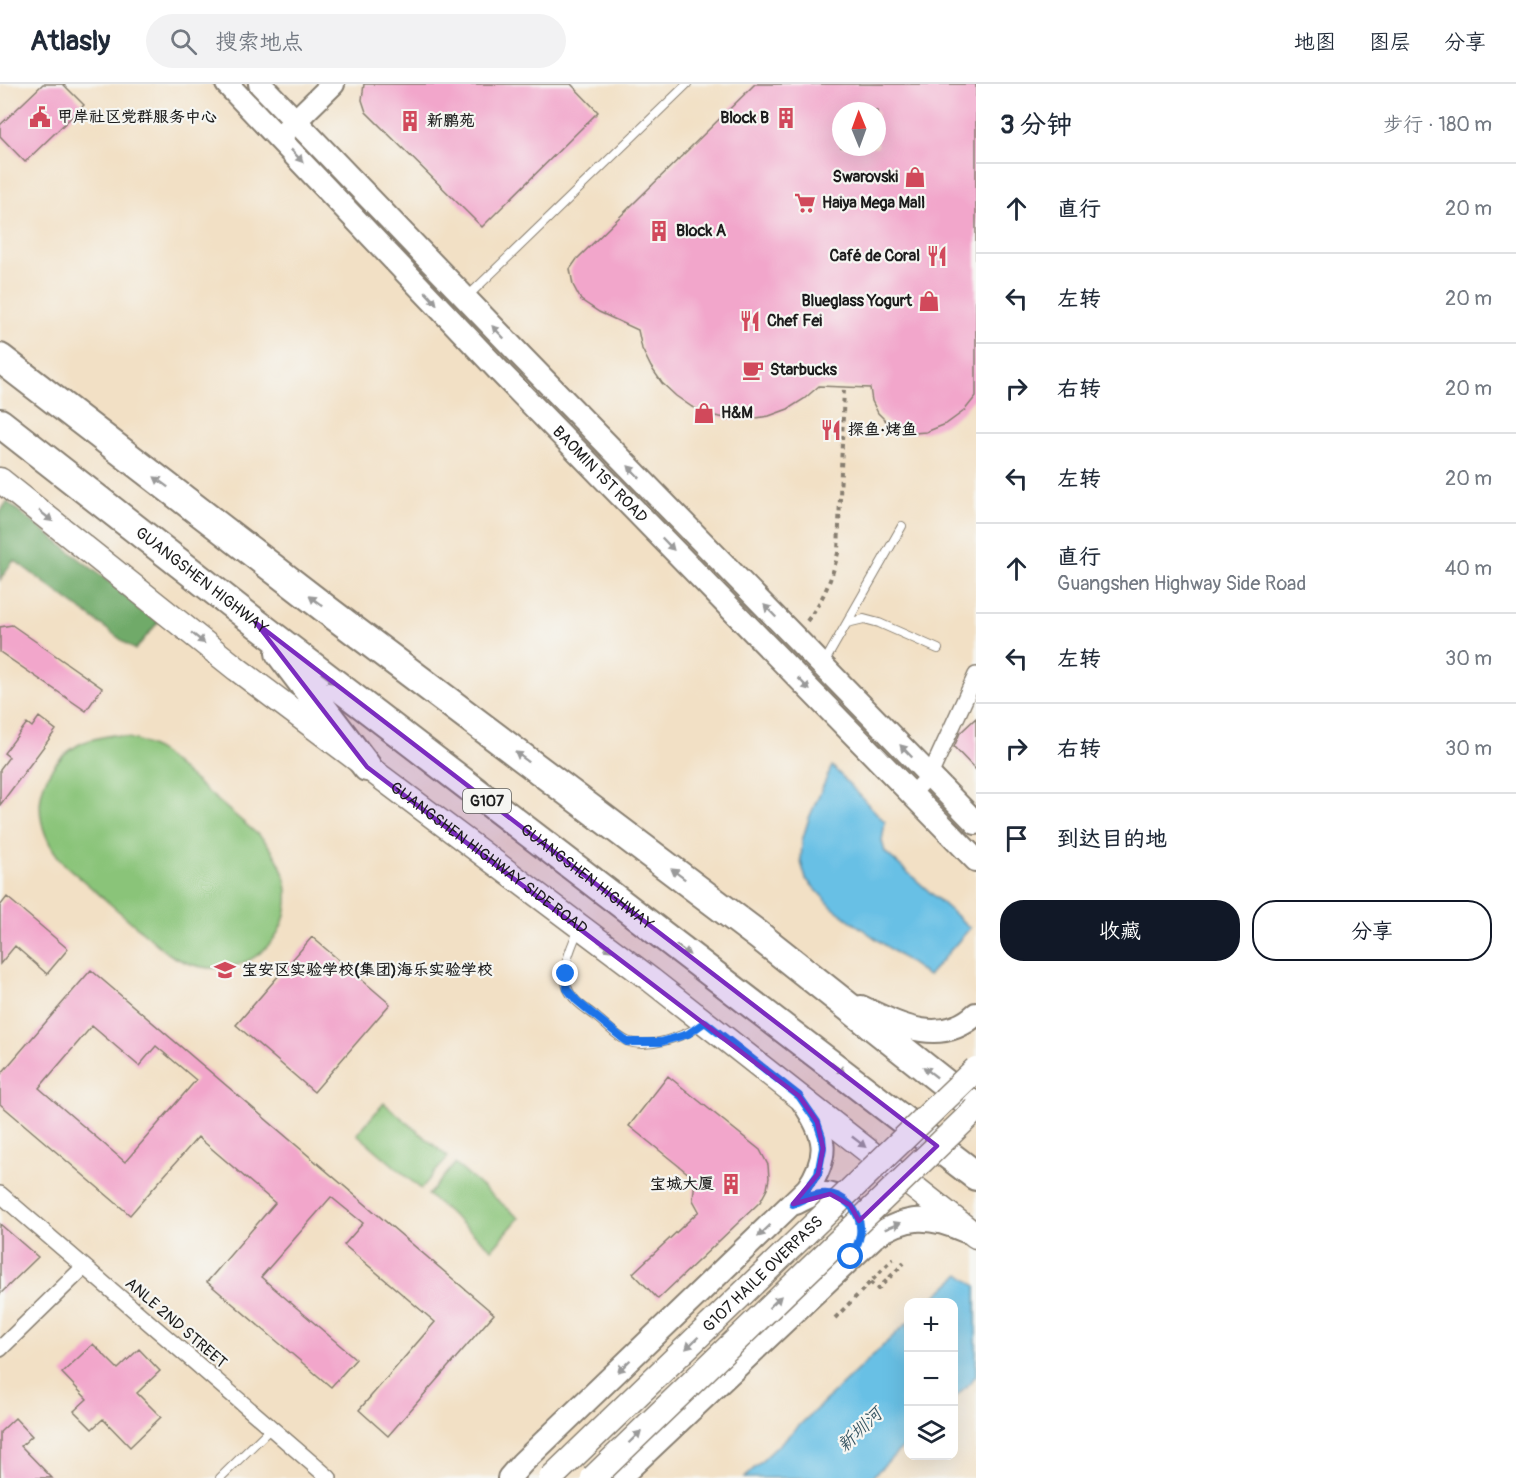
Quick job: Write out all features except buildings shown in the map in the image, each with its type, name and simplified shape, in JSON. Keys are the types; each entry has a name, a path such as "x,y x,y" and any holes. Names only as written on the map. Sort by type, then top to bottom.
{"highway":[{"path":"0,358 322,606 758,935 976,1108"},
{"name":"GUANGSHEN HIGHWAY","path":"0,423 256,623 976,1176"},
{"path":"256,623 367,767"}],"main road":[{"name":"BAOMIN 1ST ROAD","path":"227,84 503,375 976,860"},
{"name":"BAOMIN 1ST ROAD","path":"260,84 976,823"},
{"path":"279,137 333,84"},
{"name":"GUANGSHEN HIGHWAY SIDE ROAD","path":"0,481 237,669 705,1022 976,1236"},
{"path":"825,989 891,1021 915,1029 937,1032 953,1029 976,1014"},
{"name":"G107 HAILE OVERPASS","path":"551,1478 976,1069"},
{"path":"509,1478 808,1188 818,1174 823,1148 822,1137 817,1122 799,1096"},
{"name":"G107 HAILE OVERPASS","path":"593,1478 976,1108"},
{"path":"793,1204 820,1194 830,1194 850,1205 857,1213 860,1224 860,1235 851,1257"},
{"path":"619,1478 851,1257 890,1226 910,1220 927,1220 947,1223 976,1236"}],"street":[{"path":"912,794 930,775 976,675"},
{"name":"ANLE 2ND STREET","path":"0,1194 329,1478"},
{"path":"0,1348 84,1267"}],"lane":[{"path":"466,298 687,84"},
{"path":"822,665 902,526"},
{"path":"847,623 864,619 879,622 938,649"},
{"path":"580,927 568,959 567,989 577,1001 627,1042 661,1042 688,1034 705,1022"},
{"path":"220,1478 271,1428"}],"path":[{"path":"801,628 823,597 833,574 838,553 844,387"},
{"path":"835,1318 892,1259"},
{"path":"870,1282 878,1289 904,1263"}],"highlighted area":[{"path":"256,623 937,1146 859,1221 850,1205 830,1194 793,1204 818,1174 823,1148 817,1122 799,1096 367,767"}],"green space":[{"path":"7,502 159,621 135,650 14,560 0,580 0,512"},
{"path":"113,735 139,741 162,753 263,839 281,867 287,895 283,922 270,944 250,959 225,968 196,966 166,952 65,865 54,850 41,818 40,802 51,770 62,757 78,745"},
{"path":"384,1103 448,1157 421,1189 357,1134"},
{"path":"455,1164 519,1218 492,1249 428,1195"}],"water":[{"path":"832,766 885,822 882,841 885,852 970,928 928,976 833,908 806,879 801,862 802,841 809,818"},
{"path":"960,1274 976,1286 976,1376 958,1395 958,1298 933,1298"},
{"name":"新圳河","path":"904,1326 904,1446 871,1478 744,1478"}],"place":[{"name":"甲岸社区党群服务中心","path":"40,117"},
{"name":"Block B","path":"786,118"},
{"name":"新鹏苑","path":"410,121"},
{"name":"Swarovski","path":"915,177"},
{"name":"Haiya Mega Mall","path":"805,203"},
{"name":"Block A","path":"659,231"},
{"name":"Café de Coral","path":"937,256"},
{"name":"Blueglass Yogurt","path":"929,301"},
{"name":"Chef Fei","path":"750,321"},
{"name":"Starbucks","path":"753,370"},
{"name":"H&M","path":"704,413"},
{"name":"探鱼·烤鱼","path":"831,430"},
{"name":"宝安区实验学校(集团)海乐实验学校","path":"225,970"},
{"name":"宝城大厦","path":"731,1184"}],"route":[{"path":"566,974 567,989 577,1001 627,1042 661,1042 677,1038 688,1034 705,1022 799,1096 817,1122 823,1148 818,1174 793,1204 808,1197 830,1194 850,1205 857,1213 860,1224 860,1235 851,1257"}]}
